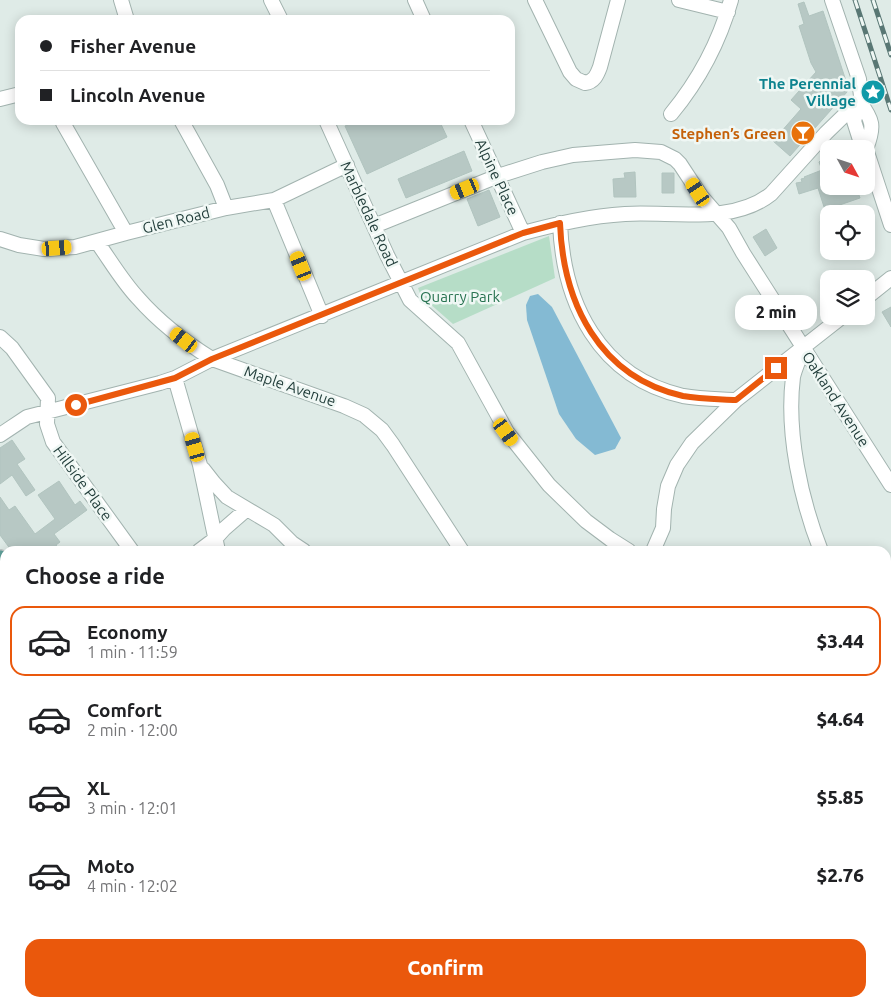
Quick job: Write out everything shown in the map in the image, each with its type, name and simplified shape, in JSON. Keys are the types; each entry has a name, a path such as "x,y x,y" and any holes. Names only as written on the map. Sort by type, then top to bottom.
{"street":[{"path":"121,0 126,15"},
{"path":"272,0 279,15"},
{"path":"415,0 422,15"},
{"path":"535,0 570,72 580,82 589,83 597,76 618,0"},
{"path":"671,114 691,90 704,67 729,6 679,0"},
{"path":"0,435 23,419 175,378 212,359 523,233 592,217 625,214 696,215 742,210 764,199 782,183 829,130 859,102 861,91 859,79 832,0"},
{"path":"0,99 15,95"},
{"path":"859,102 872,123 868,140"},
{"path":"64,125 126,232"},
{"path":"184,125 217,185 226,208"},
{"name":"Marbledale Road","path":"328,125 407,295 414,304 458,343 502,425 543,478 586,521 621,546"},
{"name":"Alpine Place","path":"473,125 523,233"},
{"name":"Oakland Avenue","path":"498,176 542,162 573,155 635,150 668,154 680,164 701,196 729,228 891,485"},
{"name":"Glen Road","path":"0,239 19,245 44,249 75,247 126,232 226,208 274,200 347,165"},
{"path":"374,226 498,176"},
{"path":"875,177 891,226"},
{"path":"274,200 322,316"},
{"path":"560,223 560,239 574,302 583,321 601,348 629,372 664,390 682,396 736,400"},
{"name":"Maple Avenue","path":"97,242 142,303 160,321 196,349 212,359 344,406 374,422 393,445 459,546"},
{"path":"875,291 891,278"},
{"path":"658,546 663,528 668,486 686,450 736,400 832,325"},
{"name":"Hillside Place","path":"0,337 12,348 48,398 47,424 53,442 128,546"},
{"path":"803,348 794,376 792,407 794,435 799,479 819,546"},
{"path":"175,378 200,464 217,545"},
{"path":"200,464 214,483 228,497 274,525 296,546"},
{"path":"217,545 224,529 247,510"}],"green space":[{"name":"Quarry Park","path":"549,236 555,278 453,324 421,296 418,288"}],"water":[{"path":"538,294 552,307 621,438 615,449 595,455 576,439 559,414 527,320 526,305 530,296"}],"building":[{"path":"804,2 809,16 823,11 848,87 847,92 790,156 773,141 801,109 791,100 816,72 811,63 799,26 804,24 798,4"},
{"path":"441,125 447,137 367,174 345,126"},
{"path":"464,151 472,171 406,198 398,179"},
{"path":"820,171 820,194 818,188 799,194 796,183 802,182 801,179"},
{"path":"635,172 636,197 614,197 613,179 625,178 624,173"},
{"path":"662,173 674,173 674,193 662,193"},
{"path":"489,190 500,217 478,226 467,199"},
{"path":"820,195 859,195 860,198 840,205 823,205"},
{"path":"766,229 777,248 765,256 753,237"},
{"path":"891,307 891,327 882,312"},
{"path":"12,440 25,459 17,464 35,490 26,496 12,475 0,484 0,448"},
{"path":"59,481 75,505 80,501 87,510 54,534 60,542 57,546 8,546 0,535 0,497 9,510 15,506 35,534 55,519 38,495"}],"railway":[{"path":"855,0 891,110"},
{"path":"873,0 891,55"}],"place":[{"name":"The Perennial Village","path":"873,92"},
{"name":"Stephen’s Green","path":"803,133"}],"route":[{"path":"76,405 175,378 212,359 523,233 560,223 560,239 574,302 583,321 601,348 629,372 646,382 682,396 736,400 776,368"}]}
